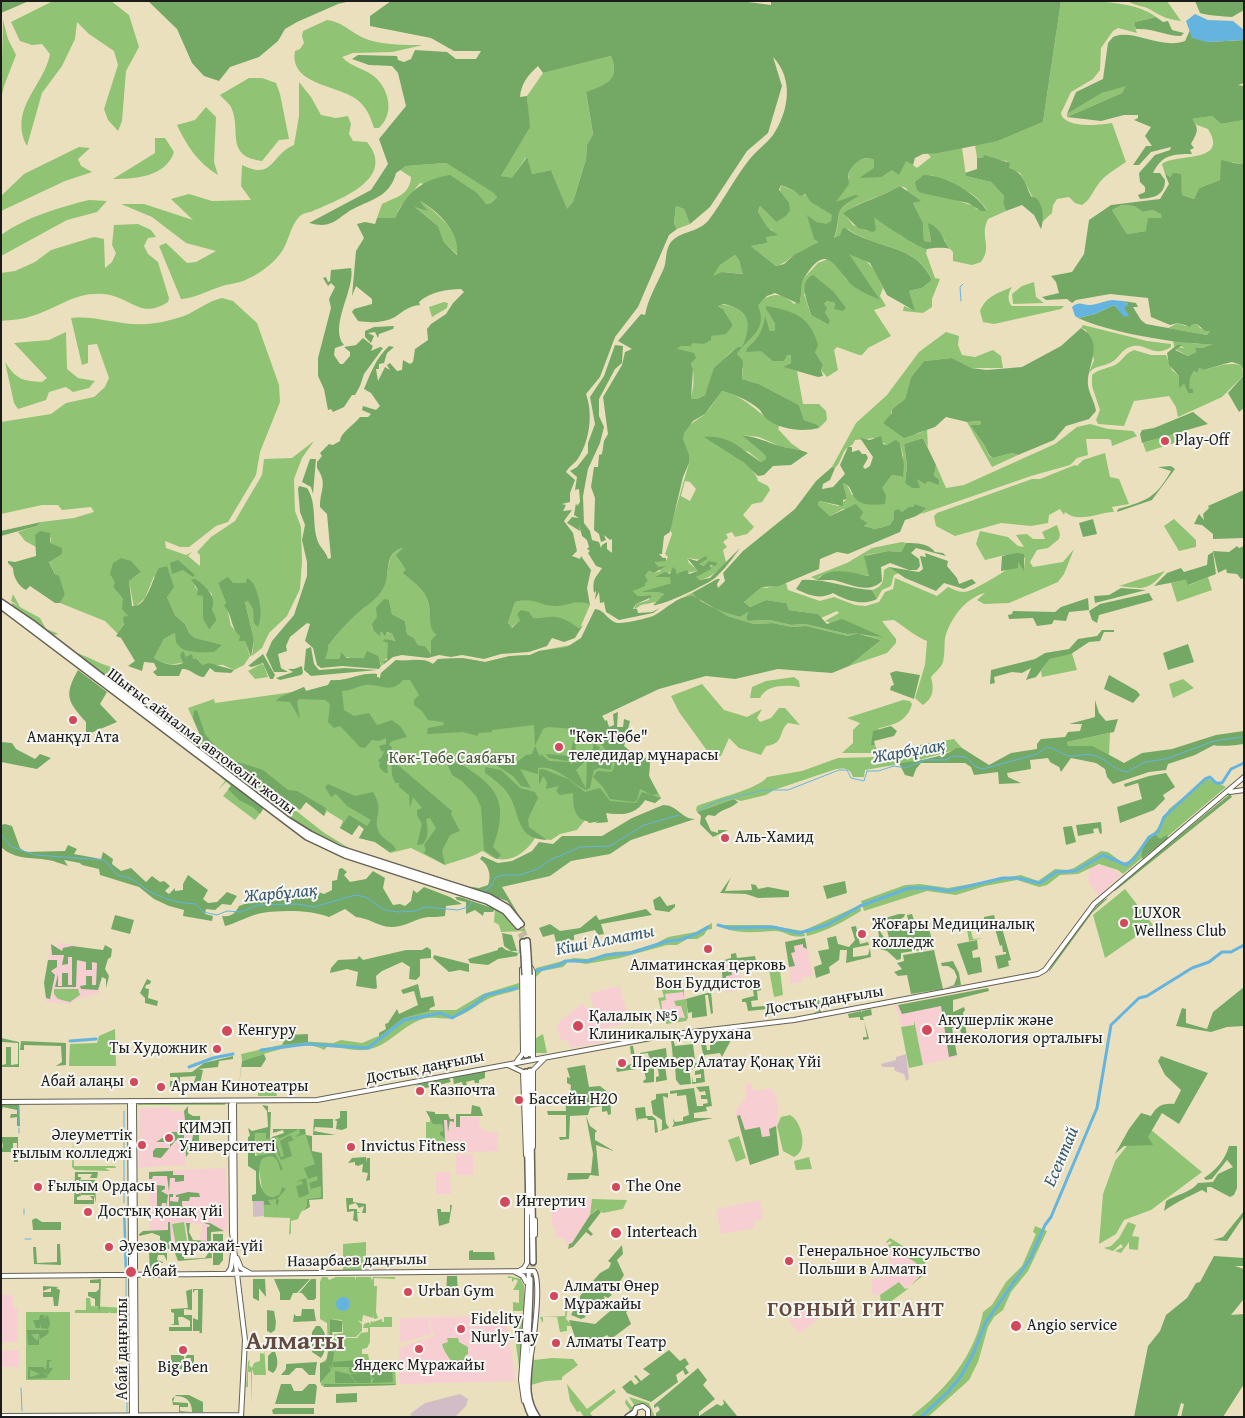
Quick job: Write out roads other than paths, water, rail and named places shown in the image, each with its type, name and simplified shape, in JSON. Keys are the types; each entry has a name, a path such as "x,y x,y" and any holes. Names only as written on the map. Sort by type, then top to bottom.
{"main road":[{"path":"1,602 32,623 286,818 310,834 347,852 498,904 511,912 519,925"},
{"name":"Шығыс айналма автокөлік жолы","path":"1,606 307,837 338,853 399,873 455,888"},
{"name":"Достық даңғылы","path":"546,1057 669,1034 794,1020 1040,973 1045,970 1094,904 1244,777"},
{"path":"1228,792 1238,789 1244,790"},
{"path":"525,942 527,975 532,1006 529,1056"},
{"path":"529,1056 527,1015 531,968"},
{"path":"522,969 522,1006 529,1056"},
{"path":"522,1006 523,996 529,983"},
{"path":"529,983 532,1006"},
{"path":"521,988 527,1015"},
{"path":"527,1015 531,995"},
{"path":"513,1064 529,1056 546,1057"},
{"name":"Достық даңғылы","path":"1,1102 317,1100 513,1064 529,1056"},
{"path":"528,1071 546,1057"},
{"path":"504,1065 528,1071"},
{"path":"515,1272 523,1269 531,1262 528,1071"},
{"name":"Абай даңғылы","path":"132,1101 134,1416"},
{"path":"1,1416 241,1416 245,1340 234,1249 231,1105 234,1101"},
{"path":"234,1249 241,1268 252,1274"},
{"path":"227,1274 231,1268 234,1249"},
{"path":"531,1271 527,1393 530,1405 537,1417"},
{"path":"523,1371 527,1356 531,1271"},
{"name":"Назарбаев даңғылы","path":"1,1276 531,1271"},
{"path":"515,1272 524,1278 527,1289 526,1331"},
{"path":"527,1289 532,1279"},
{"path":"529,1311 525,1339 523,1390 528,1410 532,1417"},
{"path":"525,1339 527,1356"},
{"path":"631,1415 638,1407 644,1406 649,1411 648,1417"}],"water":[{"path":"1195,14 1208,20 1233,21 1244,30 1244,40 1207,42 1192,38 1186,21"},
{"path":"1112,300 1123,301 1129,305 1124,307 1129,316 1124,317 1114,305 1095,314 1078,318 1075,316 1072,307 1077,304 1091,305"},
{"path":"340,1297 346,1297 350,1304 346,1311 340,1311 336,1307 336,1301"}],"waterway":[{"path":"961,301 960,287 963,284"},
{"name":"Жарбұлақ","path":"699,810 718,801 764,790 788,790 839,770 847,770 851,778 864,781 867,771 878,771 894,766 905,768 925,760 945,760 954,756 966,757 976,767 983,769 1037,754 1047,747 1069,756 1089,754 1096,756 1127,772 1145,762 1166,759 1214,741 1241,737"},
{"name":"Кіші Алматы","path":"718,925 729,928 773,927 799,933 827,925 860,906 909,888 930,888 948,891 1003,878 1017,878 1040,883 1056,872 1075,871 1103,855 1126,865 1134,859 1149,837 1158,832 1164,817 1205,779 1210,777 1216,783 1222,783 1231,769 1244,763"},
{"name":"Жарбұлақ","path":"482,893 491,886 496,877 520,875 538,869 550,860 580,847 610,846 644,825 679,815"},
{"name":"Жарбұлақ","path":"1,835 12,847 36,855 104,860 119,876 131,879 147,890 161,896 185,903"},
{"name":"Жарбұлақ","path":"186,903 196,904 203,912 217,915 227,911 241,912 258,905 298,904 314,907 355,895 366,897 384,910 399,912 415,911 425,907 458,910 468,907 475,899"},
{"name":"Кіші Алматы","path":"535,971 559,965 565,961 588,961 606,955 630,953 694,935 708,927"},
{"path":"519,953 520,943"},
{"name":"Есентай","path":"921,1417 948,1392 961,1376 973,1354 986,1322 1030,1259 1045,1225 1051,1217 1097,1108 1111,1025 1139,998 1147,996 1192,968 1209,962 1222,952 1231,952 1244,945"},
{"name":"Кіші Алматы","path":"261,1050 307,1044 368,1048 404,1020 441,1013 452,1018 474,1005 486,995 516,988"},
{"name":"Кіші Алматы","path":"70,1041 96,1039"},
{"name":"Кіші Алматы","path":"189,1067 213,1058 233,1054"},
{"path":"19,1106 19,1114"},
{"path":"124,1111 124,1203"},
{"path":"19,1117 19,1126"},
{"path":"19,1128 19,1133"},
{"path":"24,1209 24,1214"},
{"path":"124,1209 125,1236"},
{"path":"125,1238 125,1243"},
{"path":"25,1239 31,1239"},
{"path":"125,1245 126,1272"},
{"path":"126,1279 126,1311"},
{"path":"126,1311 127,1343"},
{"path":"127,1384 127,1412"},
{"path":"21,1388 22,1411"}],"tunnel":[{"path":"521,924 527,941"},
{"path":"518,926 523,942"},
{"path":"533,1262 533,1280"}],"place":[{"name":"Play-Off","path":"1165,441"},
{"name":"Аманқұл Ата","path":"73,720"},
{"name":"\"Көк-Төбе\" теледидар мұнарасы","path":"559,747"},
{"name":"Аль-Хамид","path":"725,838"},
{"name":"LUXOR Wellness Club","path":"1124,923"},
{"name":"Жоғары Медициналық колледж","path":"862,934"},
{"name":"Алматинская церковь Вон Буддистов","path":"708,949"},
{"name":"Қалалық №5 Клиникалық Аурухана","path":"578,1026"},
{"name":"Акушерлік және гинекология орталығы","path":"927,1030"},
{"name":"Кенгуру","path":"227,1031"},
{"name":"Ты Художник","path":"217,1049"},
{"name":"Премьер Алатау Қонақ Үйі","path":"622,1063"},
{"name":"Абай алаңы","path":"134,1082"},
{"name":"Арман Кинотеатры","path":"161,1087"},
{"name":"Казпочта","path":"420,1091"},
{"name":"Бассейн H2O","path":"519,1100"},
{"name":"КИМЭП Университеті","path":"169,1138"},
{"name":"Әлеуметтік ғылым колледжі","path":"142,1145"},
{"name":"Invictus Fitness","path":"351,1147"},
{"name":"Ғылым Ордасы","path":"38,1187"},
{"name":"The One","path":"616,1187"},
{"name":"Интертич","path":"505,1202"},
{"name":"Достық қонақ үйі","path":"88,1212"},
{"name":"Interteach","path":"616,1233"},
{"name":"Әуезов мұражай-үйі","path":"109,1247"},
{"name":"Генеральное консульство Польши в Алматы","path":"789,1261"},
{"name":"Абай","path":"131,1272"},
{"name":"Urban Gym","path":"408,1292"},
{"name":"Алматы Өнер Мұражайы","path":"554,1296"},
{"name":"Angio service","path":"1016,1326"},
{"name":"Fidelity Nurly-Tay","path":"461,1329"},
{"name":"Алматы Театр","path":"556,1343"},
{"name":"Яндекс Мұражайы","path":"419,1349"},
{"name":"Big Ben","path":"183,1350"}],"district":[{"name":"ГОРНЫЙ ГИГАНТ","path":"856,1311"},
{"name":"Алматы","path":"295,1342"}],"park label":[{"name":"Көк-Төбе Саябағы","path":"452,759"}]}
